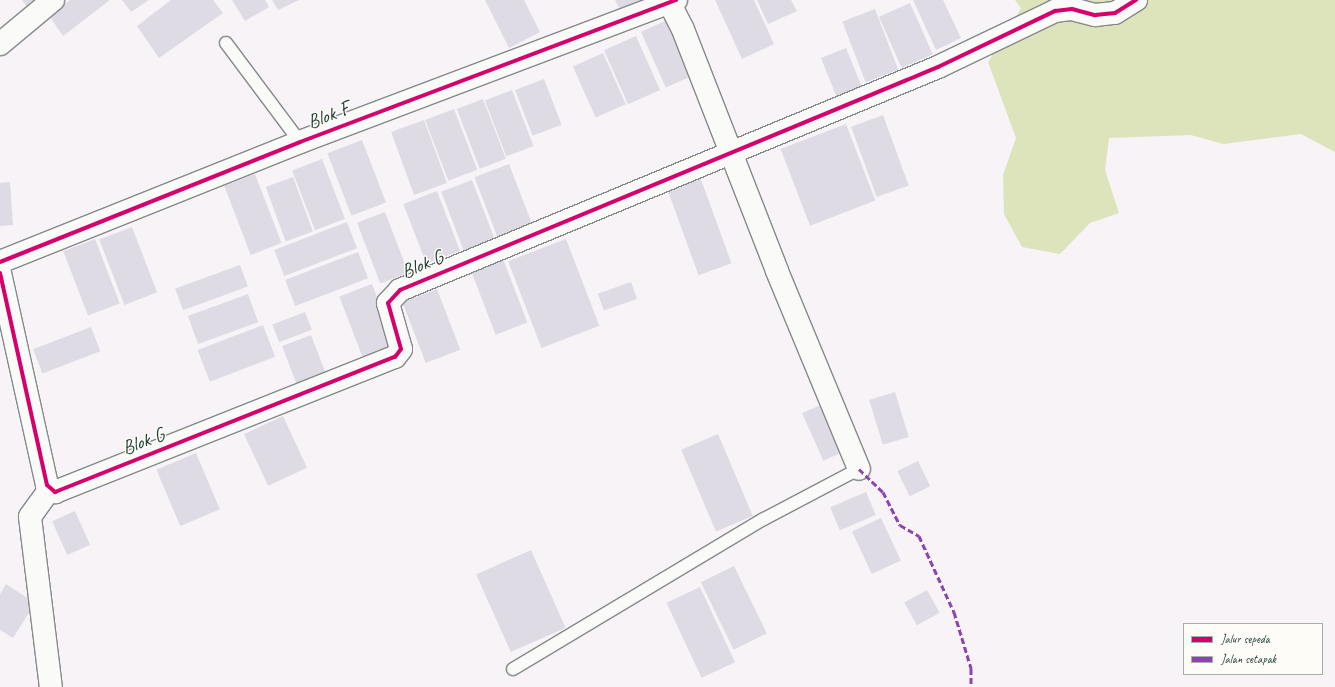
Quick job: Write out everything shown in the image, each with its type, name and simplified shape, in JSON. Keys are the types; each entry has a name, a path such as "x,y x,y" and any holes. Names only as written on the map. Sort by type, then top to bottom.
{"street":[{"path":"0,44 53,0"},
{"path":"730,150 956,59 1055,11 1072,9 1095,16 1115,13 1136,0"},
{"path":"671,1 859,469"},
{"name":"Blok F","path":"0,262 300,142 671,1"},
{"name":"Blok G","path":"53,490 395,357 401,349 388,303 400,290 730,150"},
{"path":"0,273 53,490 30,516 51,687"}],"lane":[{"path":"226,43 300,142"},
{"path":"513,669 764,520 859,469"}],"green space":[{"path":"1015,0 1335,0 1335,152 1301,134 1223,144 1191,135 1109,138 1105,170 1119,213 1090,223 1060,254 1022,247 1004,214 1003,175 1016,138 988,62 1021,8"}],"building":[{"path":"22,0 42,0 29,10"},
{"path":"70,0 110,0 63,36 50,17"},
{"path":"122,0 149,0 131,12"},
{"path":"171,0 213,0 223,13 159,58 137,26"},
{"path":"232,0 265,0 269,7 245,21"},
{"path":"272,0 299,0 278,10"},
{"path":"485,0 524,0 540,32 509,48"},
{"path":"615,0 644,0 621,12"},
{"path":"715,0 754,0 774,44 742,59"},
{"path":"757,0 791,0 797,11 768,24"},
{"path":"913,0 943,0 961,38 936,50"},
{"path":"910,3 933,54 902,68 879,17"},
{"path":"875,9 898,70 866,82 842,22"},
{"path":"672,18 697,74 666,88 641,32"},
{"path":"636,36 660,90 628,104 604,50"},
{"path":"846,48 862,88 837,98 821,58"},
{"path":"603,53 626,104 596,118 573,66"},
{"path":"544,79 562,125 533,136 515,90"},
{"path":"512,90 534,146 506,156 485,100"},
{"path":"483,99 506,159 480,169 457,109"},
{"path":"454,109 477,170 448,181 425,120"},
{"path":"883,115 909,185 877,197 851,127"},
{"path":"424,120 447,183 414,195 391,132"},
{"path":"846,124 875,201 810,226 781,149"},
{"path":"362,140 386,203 351,216 327,153"},
{"path":"322,159 345,219 315,230 292,170"},
{"path":"509,164 533,226 498,239 474,177"},
{"path":"255,174 282,243 251,255 224,186"},
{"path":"699,174 731,263 699,275 666,186"},
{"path":"293,177 313,232 286,241 266,187"},
{"path":"472,180 495,240 464,252 441,192"},
{"path":"10,182 13,225 0,226 0,183"},
{"path":"437,191 460,251 426,264 403,204"},
{"path":"385,212 408,273 380,283 357,223"},
{"path":"347,222 357,248 284,276 274,250"},
{"path":"132,227 157,292 124,305 99,240"},
{"path":"95,239 120,303 88,316 63,251"},
{"path":"566,239 599,326 541,348 508,261"},
{"path":"358,252 368,278 295,306 285,280"},
{"path":"503,259 527,322 496,335 471,271"},
{"path":"240,265 248,287 183,310 175,289"},
{"path":"631,282 637,299 604,310 598,293"},
{"path":"372,284 396,346 363,358 339,297"},
{"path":"437,289 460,350 426,363 402,302"},
{"path":"248,294 258,322 198,344 188,316"},
{"path":"305,312 312,330 279,342 272,325"},
{"path":"263,325 275,357 210,382 198,350"},
{"path":"91,327 100,351 42,373 33,349"},
{"path":"311,335 327,376 298,387 282,346"},
{"path":"895,392 909,437 883,445 869,400"},
{"path":"825,403 846,451 823,461 802,413"},
{"path":"283,416 307,468 268,486 244,434"},
{"path":"718,434 753,516 716,532 681,450"},
{"path":"196,453 220,509 180,526 156,470"},
{"path":"918,461 930,486 910,496 897,471"},
{"path":"866,492 876,515 840,530 830,507"},
{"path":"75,511 90,545 67,555 52,521"},
{"path":"881,518 901,561 872,574 852,532"},
{"path":"531,550 566,628 511,652 476,574"},
{"path":"734,566 767,633 734,650 701,582"},
{"path":"6,584 35,603 13,638 0,630 0,594"},
{"path":"700,587 735,662 702,678 666,603"},
{"path":"927,590 940,613 917,625 904,603"}],"marked path":[{"path":"859,469 883,492 900,525 919,536 954,612 971,668 971,687"}],"cycle path":[{"path":"0,262 300,142 676,0"},
{"path":"0,273 47,485 55,492 395,357 401,349 388,303 400,290 938,67 1055,11 1072,9 1095,15 1115,13 1136,0"}]}
